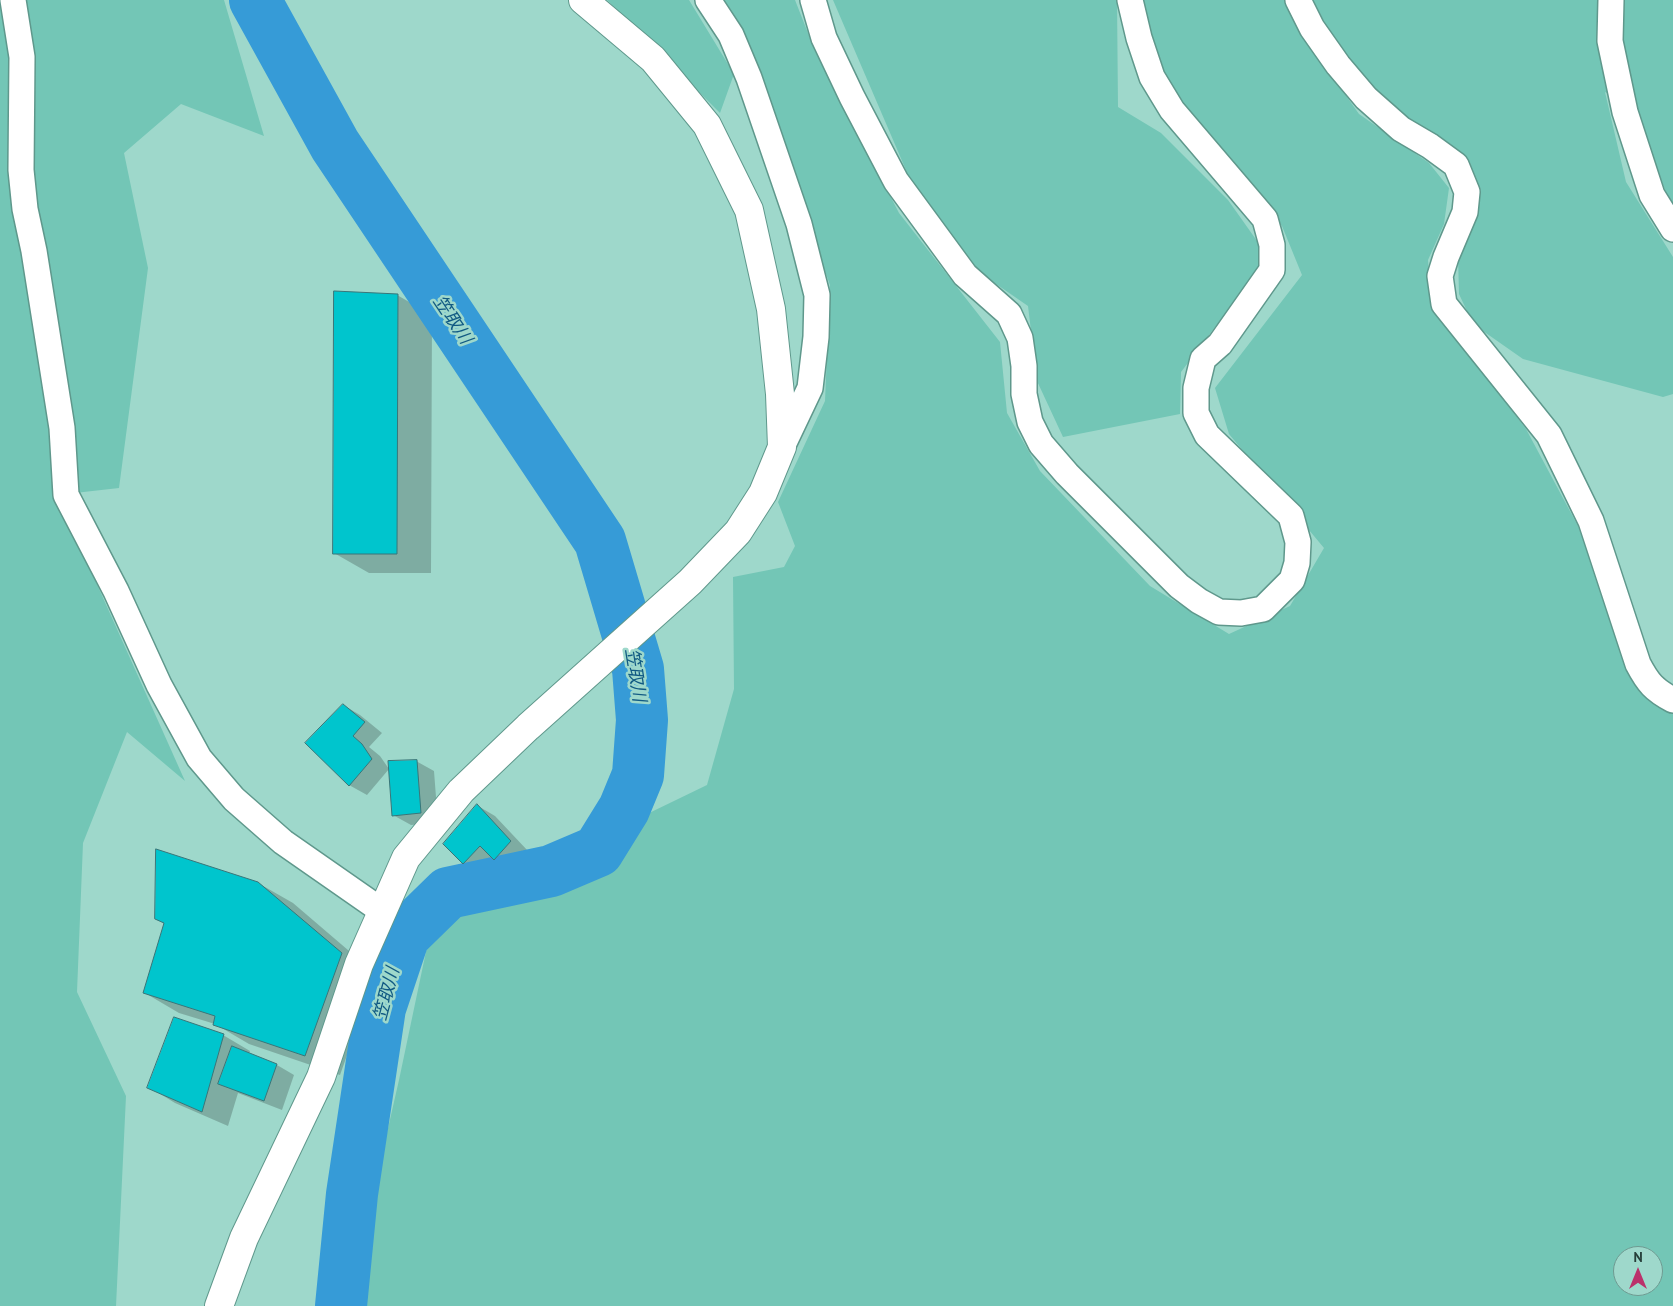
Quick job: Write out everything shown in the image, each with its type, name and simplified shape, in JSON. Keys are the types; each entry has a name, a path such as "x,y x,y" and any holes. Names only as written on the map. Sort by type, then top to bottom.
{"street":[{"path":"13,0 22,57 21,170 24,209 34,251 62,428 66,495 116,591 160,685 199,758 234,799 282,842 382,911"},
{"path":"583,0 652,59 707,125 749,210 771,309 780,394 782,448"},
{"path":"219,1306 244,1238 320,1077 359,964 406,858 461,791 528,727 690,582 738,532 763,493 810,388 816,337 817,295 799,224 749,78 731,35 708,0"},
{"path":"812,0 824,38 852,97 896,181 965,275 1009,314 1020,338 1024,366 1024,394 1030,422 1041,444 1067,474 1179,586 1199,601 1219,612 1241,613 1263,609 1292,580 1297,563 1298,542 1290,516 1207,435 1196,413 1196,388 1203,359 1220,344 1272,270 1272,245 1265,219 1172,110 1152,78 1138,38 1130,0"},
{"path":"1298,0 1312,28 1338,66 1366,98 1401,129 1430,146 1456,165 1467,192 1465,212 1440,276 1444,304 1548,435 1591,520 1638,664 1648,682 1663,695 1673,700"},
{"path":"1611,0 1610,41 1625,112 1652,195 1673,229"}],"green space":[{"path":"0,0 224,0 264,136 181,104 124,153 148,268 119,488 57,495 185,781 127,732 83,843 77,992 126,1096 116,1306 0,1306"},
{"path":"607,0 689,0 734,74 720,113"},
{"path":"724,0 795,0 815,51 899,213 1000,342 1007,413 1040,471 1150,586 1229,634 1290,606 1324,548 1229,434 1215,388 1302,275 1282,226 1199,134 1160,70 1142,0 1289,0 1301,32 1359,114 1429,163 1449,188 1444,224 1428,260 1431,309 1464,348 1526,429 1579,528 1624,664 1651,696 1673,709 1673,1306 352,1306 355,1273 399,1080 436,904 517,877 707,785 734,689 733,577 784,567 795,546 778,502 825,401 830,285 732,12"},
{"path":"833,0 1117,0 1118,107 1161,133 1228,200 1267,255 1256,280 1215,327 1181,372 1180,414 1063,437 1037,381 1028,306 970,266 915,191"},
{"path":"1313,0 1673,0 1673,211 1634,107 1605,92 1626,182 1673,257 1673,394 1663,397 1523,359 1473,324 1459,294 1458,256 1472,186 1404,123 1342,56"}],"building":[{"path":"334,291 398,294 397,554 333,554"},
{"path":"343,704 365,722 353,736 362,744 372,759 349,786 305,743"},
{"path":"417,760 421,813 392,816 388,761"},
{"path":"477,804 511,841 494,860 480,846 463,864 443,844"},
{"path":"156,849 258,882 342,953 305,1056 213,1025 215,1016 143,993 164,923 155,919"},
{"path":"174,1017 224,1034 202,1112 147,1088"},
{"path":"232,1046 277,1064 264,1101 218,1084"}],"waterway":[{"name":"笠取川","path":"255,0 335,145 600,541 638,669 642,720 638,775 624,809 598,851 551,871 448,893 404,936 380,1008 352,1194 341,1306"}]}
